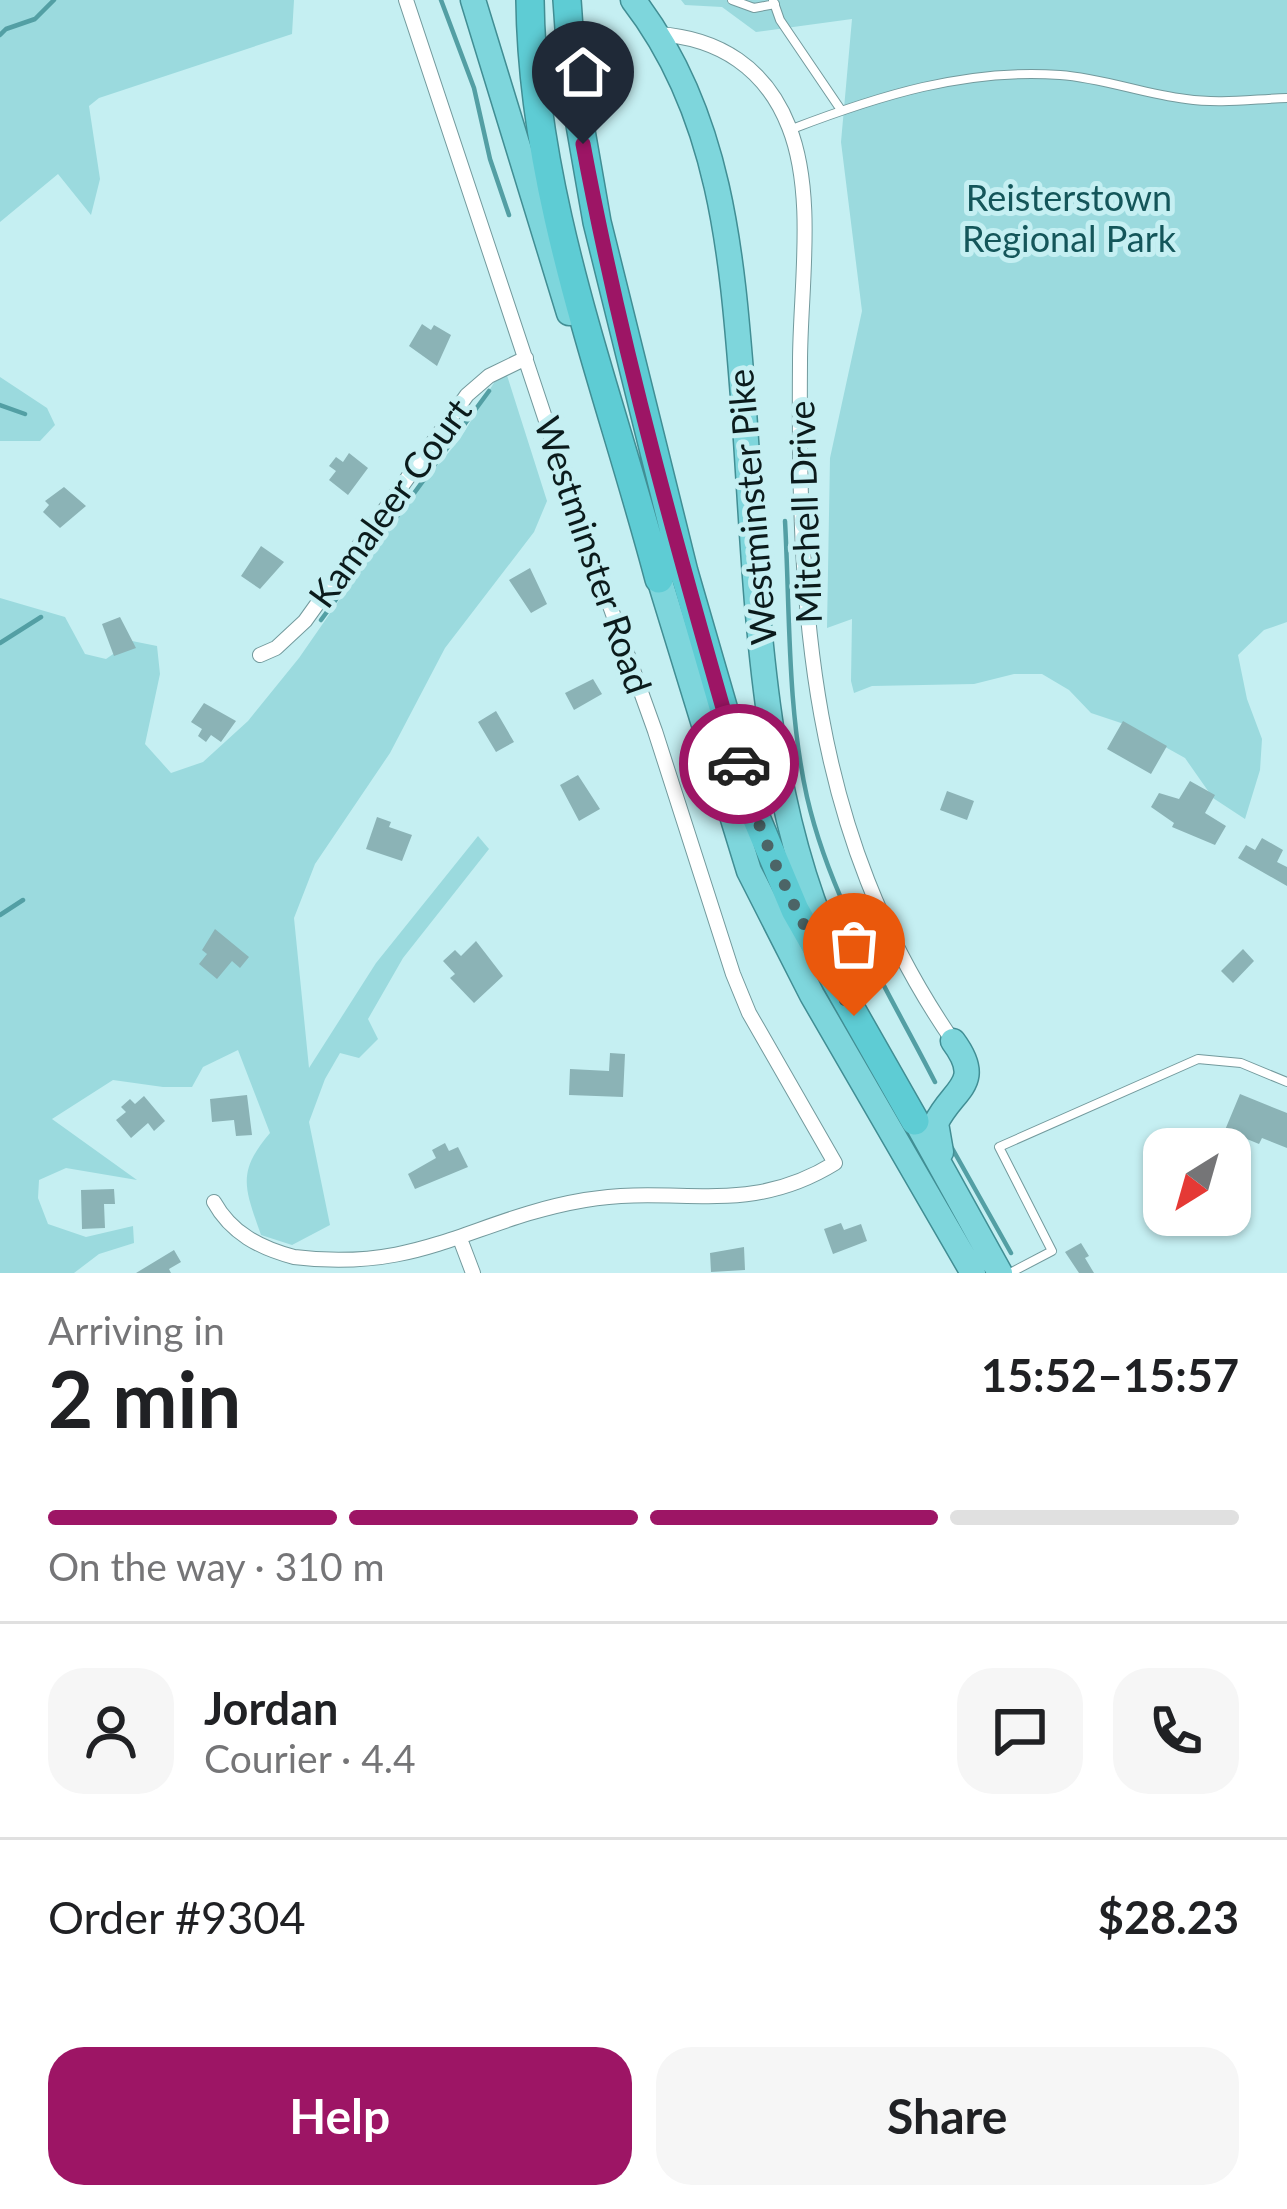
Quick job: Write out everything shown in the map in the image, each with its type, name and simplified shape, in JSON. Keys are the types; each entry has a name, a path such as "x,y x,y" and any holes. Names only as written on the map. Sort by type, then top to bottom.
{"highway":[{"path":"473,0 574,328 659,579"},
{"path":"530,0 537,101 563,237 659,579 749,871 812,995 973,1273"},
{"path":"567,0 573,85 597,221 684,572 753,810 795,910 915,1120"},
{"path":"619,0 641,29 658,34"},
{"name":"Westminster Pike","path":"633,0 658,34 696,115 721,193 737,317 770,714 787,813 830,948 915,1120 1000,1273"},
{"path":"950,1184 936,1123 966,1082 967,1063 953,1041"}],"street":[{"name":"Westminster Road","path":"406,0 734,974 749,1012 835,1163 806,1181 765,1193 620,1196 562,1205 533,1212 461,1244"},
{"name":"Mitchell Drive","path":"658,34 698,38 731,53 766,86 790,129 802,192 803,511 811,645 821,715 842,814 875,905 918,988 953,1041"},
{"name":"Kamaleer Court","path":"260,655 276,648 305,621 467,395 488,376 526,358"},
{"path":"214,1202 224,1220 252,1242 309,1261 373,1266 428,1256 461,1244 473,1273"}],"lane":[{"path":"732,0 754,8 774,2 780,20 841,110"},
{"path":"790,129 938,82 1054,74 1184,99 1287,98"},
{"path":"1010,1273 1052,1251 999,1147 1198,1059 1241,1063 1287,1082"}],"green space":[{"path":"0,0 294,0 292,34 99,98 89,106 100,179 91,215 58,174 0,222"},
{"name":"Reisterstown Regional Park","path":"681,0 1287,0 1287,622 1264,630 1238,655 1262,739 1260,770 1245,819 1213,798 1185,758 1124,724 1091,713 1069,690 1042,674 1014,674 974,684 872,686 854,693 852,619 827,628 830,458 862,311 841,142 852,19 756,32 722,7 685,5"},
{"path":"504,366 547,501 534,532 445,648 390,753 315,864 294,918 309,1068 376,963 478,836 489,849 403,958 368,1019 378,1039 359,1058 340,1053 325,1079 309,1122 330,1225 292,1245 261,1235 247,1181 252,1159 270,1133 238,1050 203,1067 192,1087 113,1080 52,1119 137,1180 66,1168 39,1180 38,1198 48,1224 86,1237 133,1226 134,1243 99,1254 74,1273 0,1273 0,598 65,617 85,654 106,659 132,641 157,646 160,674 145,744 171,773 203,762 248,721 299,658 410,498 460,439"},
{"path":"0,377 47,408 55,425 40,441 0,441"}],"building":[{"path":"422,324 451,335 437,366 409,346"},
{"path":"349,453 368,468 348,495 329,480 336,471 329,466 336,457 343,462"},
{"path":"64,487 86,506 60,528 43,512 49,505 45,501"},
{"path":"261,546 284,562 260,589 241,576"},
{"path":"530,568 547,604 531,613 509,580"},
{"path":"120,617 136,648 114,656 102,624"},
{"path":"593,679 602,694 574,710 565,693"},
{"path":"204,703 236,721 221,742 211,735 206,742 198,736 202,729 191,722"},
{"path":"496,711 514,742 496,752 478,722"},
{"path":"1123,721 1167,746 1151,774 1107,749"},
{"path":"578,775 600,809 579,821 560,785"},
{"path":"1190,781 1215,795 1205,813 1226,826 1215,845 1172,827 1174,823 1151,807 1159,793 1179,799"},
{"path":"947,791 974,801 967,820 940,810"},
{"path":"377,817 412,835 402,861 366,849"},
{"path":"1262,838 1283,850 1277,862 1287,867 1287,886 1238,858 1246,845 1255,850"},
{"path":"215,929 249,957 240,968 232,961 217,979 199,964"},
{"path":"476,941 503,976 474,1003 450,978 455,974 443,961 455,950 461,956"},
{"path":"1243,949 1254,961 1233,983 1221,971"},
{"path":"610,1053 625,1054 623,1097 569,1095 570,1069 609,1071"},
{"path":"1240,1094 1287,1113 1287,1148 1262,1138 1259,1144 1251,1141 1251,1128 1226,1128"},
{"path":"247,1095 252,1135 236,1136 234,1120 212,1122 210,1099"},
{"path":"144,1096 165,1121 154,1131 148,1123 131,1138 116,1120 126,1112 121,1107 130,1099 135,1104"},
{"path":"445,1143 449,1151 458,1147 468,1167 415,1189 408,1174 436,1158 432,1150"},
{"path":"114,1189 115,1204 104,1204 105,1228 82,1229 81,1190"},
{"path":"841,1223 844,1230 861,1224 867,1241 833,1254 824,1229"},
{"path":"1081,1243 1094,1273 1079,1273 1065,1252"},
{"path":"744,1247 745,1270 711,1272 710,1253"},
{"path":"174,1250 181,1262 169,1269 171,1273 136,1273"}],"waterway":[{"path":"0,35 35,19 54,0"},
{"path":"441,0 474,88 509,215"},
{"path":"321,620 489,391"},
{"path":"0,405 25,414"},
{"path":"785,521 793,694 801,763 817,835 845,908 935,1082"},
{"path":"0,643 41,617"},
{"path":"0,915 23,900"},
{"path":"952,1148 1011,1253"}],"way so far":[{"path":"739,764 771,858 854,1016"}],"route":[{"path":"583,144 639,395 739,764"}]}
